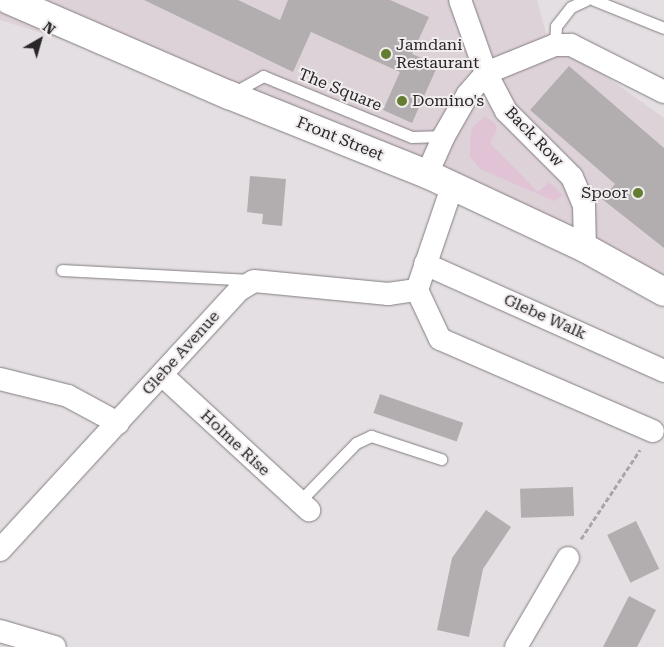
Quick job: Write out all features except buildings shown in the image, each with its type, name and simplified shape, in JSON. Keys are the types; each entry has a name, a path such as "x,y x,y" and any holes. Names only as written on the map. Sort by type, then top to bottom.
{"main road":[{"name":"Front Street","path":"12,1 229,95 427,174 585,248 664,292"}],"street":[{"name":"Back Row","path":"460,0 486,73 506,111 572,177 584,205 585,248"},
{"path":"427,174 444,136 468,94 486,73 555,45 572,45 664,92"},
{"path":"452,187 416,290 440,340 652,431"},
{"name":"Glebe Walk","path":"425,264 664,370"},
{"path":"254,281 388,294 416,290"},
{"name":"Glebe Avenue","path":"0,550 239,290 254,281"},
{"name":"Holme Rise","path":"162,375 304,506"},
{"path":"0,379 68,396 118,423"},
{"path":"516,647 568,558"},
{"path":"0,631 55,647"}],"lane":[{"path":"555,45 556,26 571,7 586,0"},
{"path":"594,0 664,28"},
{"name":"The Square","path":"229,95 263,76 412,137 444,136"},
{"path":"62,270 254,281"},
{"path":"304,506 356,443 370,436 441,459"}],"path":[{"path":"568,558 652,431"}],"shaded area":[{"path":"0,0 537,0 546,33 664,118 664,284 92,49 0,20"},
{"path":"485,116 495,123 497,129 490,143 538,192 549,182 563,195 554,201 480,169 470,157 470,140 472,128"}],"place":[{"name":"Jamdani Restaurant","path":"386,54"},
{"name":"Domino's","path":"402,101"},
{"name":"Spoor","path":"638,193"}]}
